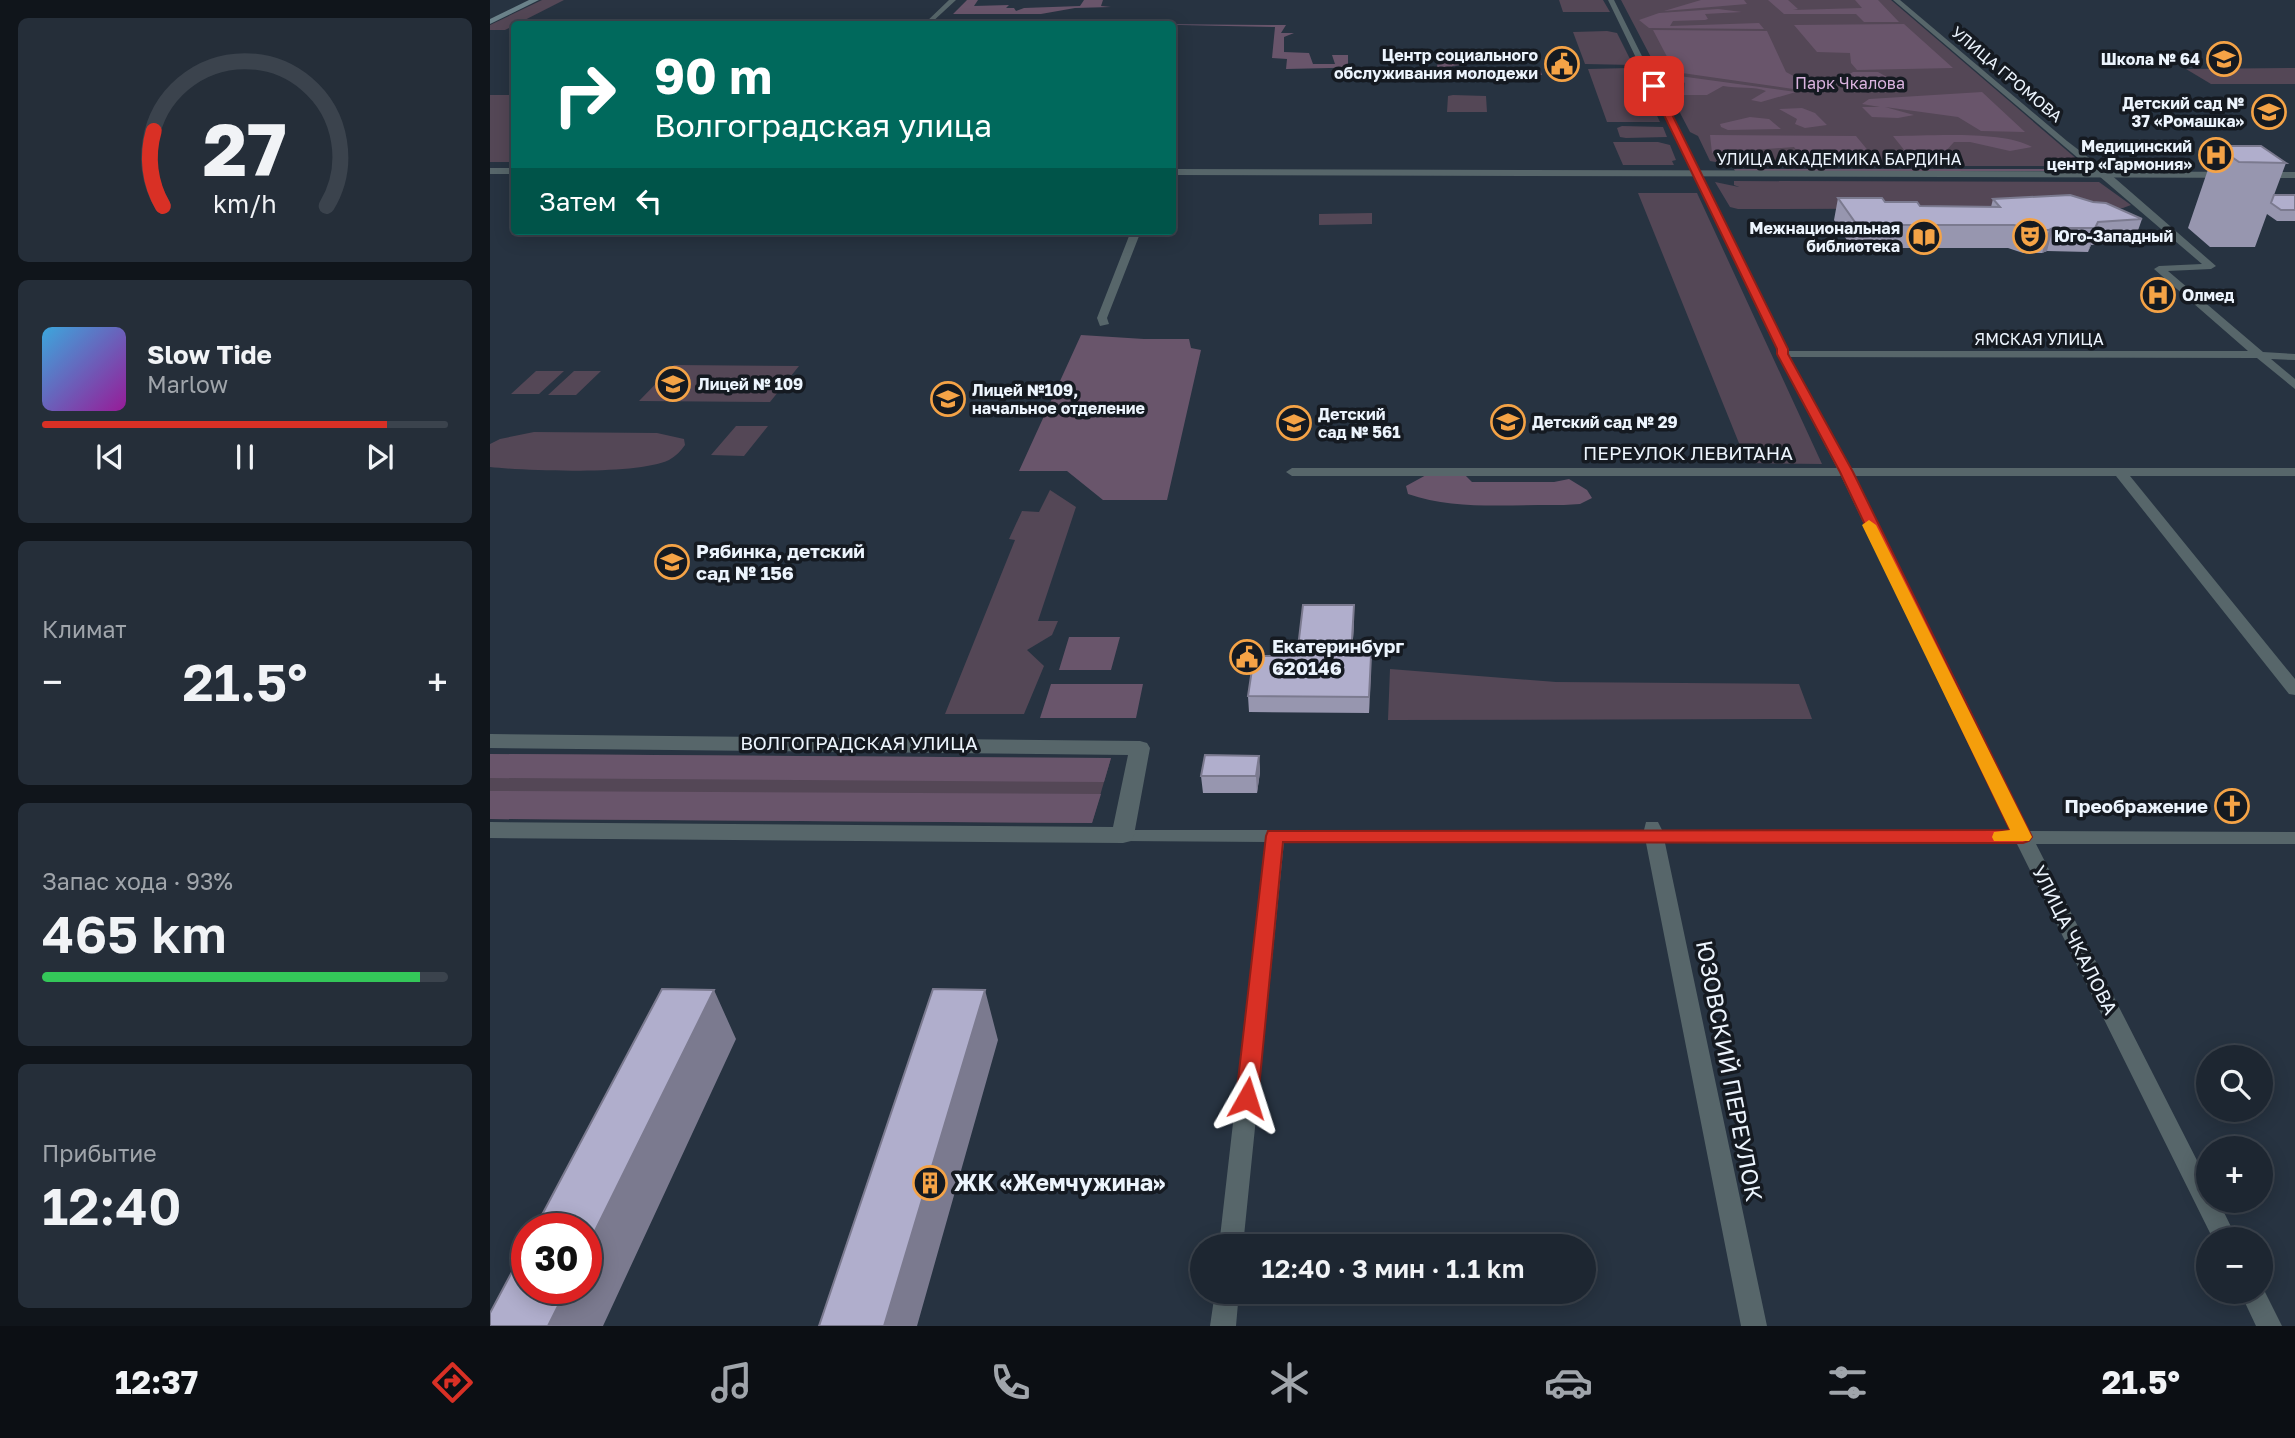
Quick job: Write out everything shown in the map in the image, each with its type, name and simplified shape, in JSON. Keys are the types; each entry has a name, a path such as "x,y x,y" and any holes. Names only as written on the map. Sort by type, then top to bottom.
{"main road":[{"path":"490,22 535,0"}],"street":[{"path":"930,21 953,0"},
{"name":"УЛИЦА ЧКАЛОВА","path":"1611,0 1783,349 1783,354 1846,472 2023,837 2219,1227"},
{"name":"УЛИЦА ГРОМОВА","path":"1896,0 2064,144 2106,174 2211,266 2160,269 2295,385"},
{"path":"490,171 511,171"},
{"name":"УЛИЦА АКАДЕМИКА БАРДИНА","path":"1176,172 2295,175"},
{"path":"1104,324 1102,318 1134,235"},
{"name":"ЯМСКАЯ УЛИЦА","path":"1783,354 2295,357"},
{"path":"2119,471 2295,690"},
{"name":"ПЕРЕУЛОК ЛЕВИТАНА","path":"1292,472 2295,471"},
{"name":"ВОЛГОГРАДСКАЯ УЛИЦА","path":"490,741 883,743 1140,748 1122,835"},
{"path":"490,830 1275,836 1654,832 2295,838"},
{"name":"ЮЗОВСКИЙ ПЕРЕУЛОК","path":"1654,832 1754,1326"},
{"path":"1232,1234 1275,836"},
{"path":"1223,1326 1226,1304"},
{"path":"2258,1304 2269,1326"}],"green space":[{"path":"542,0 564,0 523,21 511,21 511,27 505,30 490,30 490,25"},
{"path":"967,0 978,0 974,6 1009,5 1006,8 1014,8 1016,11 1024,8 1080,6 1084,0 1103,0 1101,6 1111,7 1075,8 1041,14 953,14"},
{"path":"1559,0 1603,0 1610,12 1563,12"},
{"name":"Парк Чкалова","path":"1621,0 1891,0 2078,160 2057,166 1738,166 1710,161 1698,136 1690,132"},
{"path":"1701,0 1744,0 1747,4 1664,11"},
{"path":"1768,0 1788,0 1798,9 1793,10 1862,8 1855,0 1878,0 1899,22 1864,22 1856,14 1784,14"},
{"path":"1718,9 1742,12 1705,14 1708,19 1673,21 1670,26 1759,23 1764,29 1649,28 1639,20 1659,13"},
{"path":"1176,24 1286,25 1281,33 1294,33 1284,37 1284,52 1309,53 1313,64 1335,64 1332,55 1348,55 1348,67 1373,67 1286,69 1287,59 1272,58 1275,27"},
{"path":"1904,24 1953,68 1857,70 1851,63 1850,53 1817,52 1794,25"},
{"path":"1653,30 1767,31 1786,72 1807,83 1800,90 1675,72"},
{"path":"1573,32 1617,33 1633,65 1585,64"},
{"path":"1452,59 1473,60 1477,63 1452,66 1456,72 1523,74 1519,69 1540,69 1542,75 1434,76 1438,63 1451,63"},
{"path":"2295,68 2295,84 2211,84 2186,69"},
{"path":"1588,69 1635,70 1660,122 1607,122"},
{"path":"1853,72 1878,72 1896,82 1839,87 1838,81"},
{"path":"1672,75 1796,92 1761,102 1751,100 1766,91 1751,88 1723,86 1707,95 1684,95 1685,83"},
{"path":"1982,92 2025,132 1981,131 1958,117 1885,107 1914,115 1898,118 1872,117 1862,107 1880,107 1862,104 1869,99"},
{"path":"490,95 511,95 511,162 490,162"},
{"path":"1448,96 1486,96 1487,112 1447,112"},
{"path":"1802,108 1815,113 1827,125 1805,128 1795,124 1797,119 1779,109"},
{"path":"1750,117 1769,119 1781,129 1728,130 1720,124"},
{"path":"1663,127 1667,137 1620,137 1617,128"},
{"path":"1710,135 1856,136 1880,165 1806,163 1794,147 1712,153"},
{"path":"1893,136 1985,136 2003,138 2032,147 2010,151 1970,142 1954,142 1945,152 1913,161"},
{"path":"1613,142 1658,142 1670,145 1676,160 1672,161 1674,165 1623,165"},
{"path":"1734,169 2058,169 2060,171 1735,171"},
{"path":"1734,181 2099,182 2131,205 2123,208 1738,209 1730,207 1715,182 1739,187 1734,185"},
{"path":"1638,193 1697,193 1822,464 1747,463"},
{"path":"1372,213 1372,224 1319,225 1319,214"},
{"path":"1081,335 1189,339 1191,348 1201,350 1167,500 1103,500 1067,471 1019,471"},
{"path":"674,365 799,366 770,402 639,401"},
{"path":"536,371 564,371 539,394 511,394"},
{"path":"574,371 601,371 576,395 548,395"},
{"path":"736,426 768,426 744,456 711,455"},
{"path":"534,432 657,433 684,439 685,445 669,460 633,468 529,470 490,467 490,444 500,439"},
{"path":"1428,474 1465,475 1472,482 1554,482 1569,479 1587,490 1592,498 1580,504 1564,505 1465,505 1408,494 1406,486"},
{"path":"1050,490 1076,507 1038,621 1058,621 1052,635 1027,650 1044,666 1024,714 945,714 1015,540 1009,539 1022,511 1039,512"},
{"path":"1069,637 1120,637 1111,670 1059,670"},
{"path":"1390,669 1556,682 1799,684 1812,719 1388,720"},
{"path":"1051,684 1143,684 1136,718 1040,718"},
{"path":"490,754 1111,758 1092,823 490,819"},
{"path":"490,754 1111,758 1104,782 490,778"},
{"path":"490,791 1101,794 1092,823 490,819"}],"building":[{"path":"2216,146 2261,146 2286,163 2239,162"},
{"path":"2070,195 2106,203 2142,219 2098,222 2095,228 2049,230 2030,230 2014,225 1857,225 1838,198 1882,198 1885,202 1917,202 1920,206 2000,207 1993,199"},
{"path":"2274,195 2295,195 2295,210 2281,210 2271,203"},
{"path":"1303,605 1354,605 1351,656 1371,656 1369,697 1248,696 1254,656 1297,656"},
{"path":"1205,755 1259,756 1256,776 1201,776"},
{"path":"662,989 714,990 602,1217 602,1213 543,1213"},
{"path":"933,989 985,990 884,1326 819,1326"},
{"path":"511,1274 511,1304 559,1304 548,1326 490,1326 490,1313"}],"slow traffic":[{"path":"1869,525 2023,837 2001,837"}],"place":[{"name":"Школа № 64","path":"2224,59"},
{"name":"Центр социального обслуживания молодежи","path":"1562,64"},
{"name":"Детский сад № 37 «Ромашка»","path":"2269,112"},
{"name":"Медицинский центр «Гармония»","path":"2216,155"},
{"name":"Юго-Западный","path":"2030,236"},
{"name":"Межнациональная библиотека","path":"1924,237"},
{"name":"Олмед","path":"2158,295"},
{"name":"Лицей № 109","path":"673,384"},
{"name":"Лицей №109, начальное отделение","path":"948,399"},
{"name":"Детский сад № 29","path":"1508,422"},
{"name":"Детский сад № 561","path":"1294,423"},
{"name":"Рябинка, детский сад № 156","path":"672,562"},
{"name":"Екатеринбург 620146","path":"1247,657"},
{"name":"Преображение","path":"2232,806"},
{"name":"ЖК «Жемчужина»","path":"930,1183"}],"route":[{"path":"1247,1098 1275,836 2023,837 1872,531 1846,472 1783,354 1783,349 1654,86"}]}
